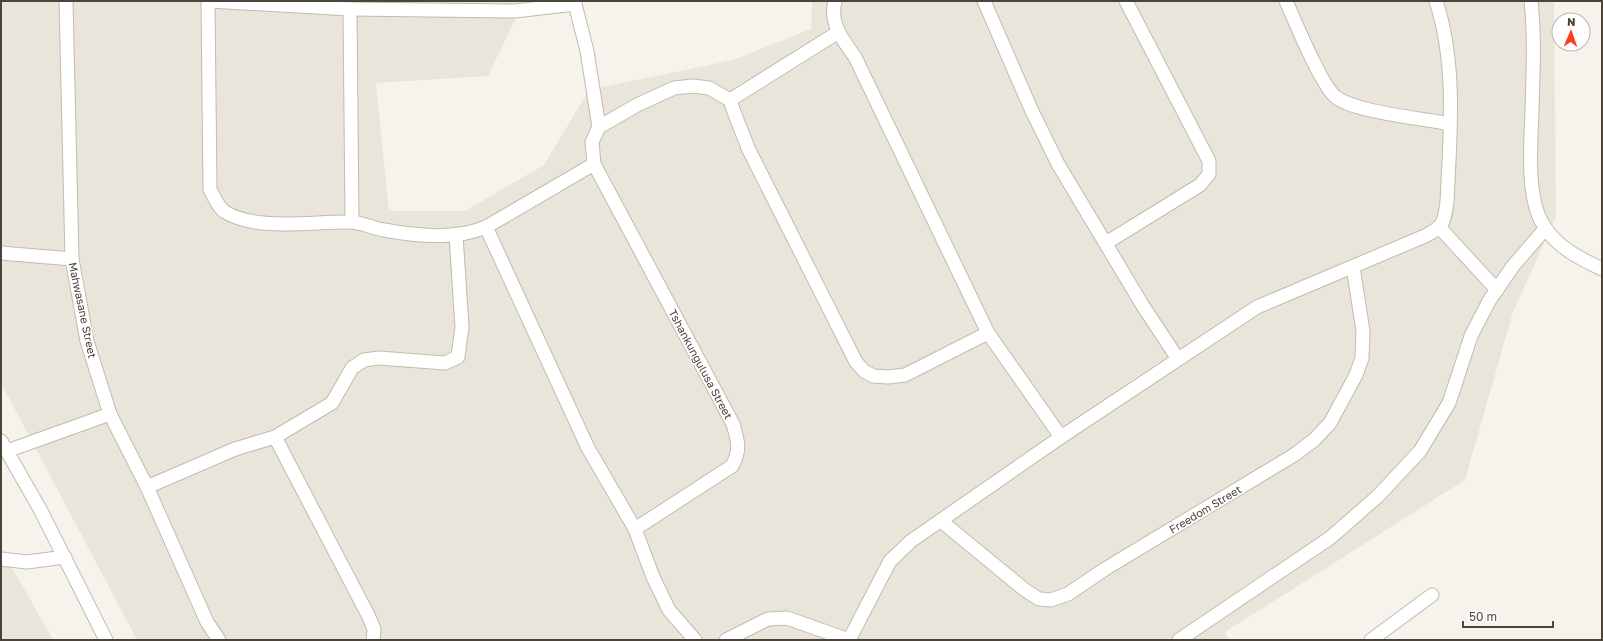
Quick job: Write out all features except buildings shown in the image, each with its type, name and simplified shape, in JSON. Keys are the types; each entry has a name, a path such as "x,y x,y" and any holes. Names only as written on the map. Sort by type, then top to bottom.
{"street":[{"name":"Mahwasane Street","path":"66,1 72,259 87,341 110,414 147,487 207,622 219,640"},
{"path":"599,127 587,52 575,3 515,11 350,9 208,1 210,190 224,212 240,218 275,225 352,222 405,233 456,235 472,233 486,227 594,164 592,142 599,127 618,114 674,88 693,86 709,88 730,100 735,118 743,133 748,148 856,362 864,371 873,376 888,377 905,375 988,333"},
{"path":"835,1 834,13 837,33 855,57 988,333 1061,437"},
{"path":"984,1 1031,109 1058,164 1142,306 1178,359"},
{"path":"1106,243 1200,185 1209,174 1209,162 1126,1"},
{"path":"1286,1 1320,74 1336,97 1356,107 1450,124"},
{"path":"726,640 768,618 787,618 849,640 890,561 911,542 940,521 1061,437 1257,307 1353,267 1440,228 1444,220 1447,202 1451,88 1440,14 1436,1"},
{"path":"1531,1 1534,26 1531,153 1533,191 1538,213 1545,228 1561,246 1602,269"},
{"path":"350,9 352,222"},
{"path":"730,100 837,33"},
{"name":"Tshankungulusa Street","path":"594,164 733,424 738,441 738,455 732,466 635,529"},
{"path":"486,227 588,448 635,529 653,577 669,610 695,640"},
{"path":"1440,228 1497,290"},
{"path":"1184,638 1330,538 1378,496 1420,451 1449,402 1472,336 1497,290 1513,266 1545,228"},
{"path":"147,487 235,449 275,437 332,403 352,368 364,360 379,358 445,363 458,358 462,327 456,235"},
{"path":"1,253 72,259"},
{"name":"Freedom Street","path":"940,521 1025,590 1039,599 1051,600 1068,594 1105,569 1294,455 1314,440 1330,423 1356,375 1362,358 1363,331 1353,267"},
{"path":"106,640 65,557 4,446 110,414"},
{"path":"275,437 368,615 374,629 373,640"},
{"path":"1,559 26,562 65,557"},
{"path":"1371,640 1432,595"}],"shaded area":[{"path":"1,1 524,1 488,76 376,83 389,211 465,211 544,165 589,90 733,60 811,29 812,1 1554,1 1554,12 1551,12 1551,52 1554,52 1556,217 1513,312 1465,480 1225,632 1229,640 137,640 1,383"},
{"path":"1,548 53,640 1,640"}]}
